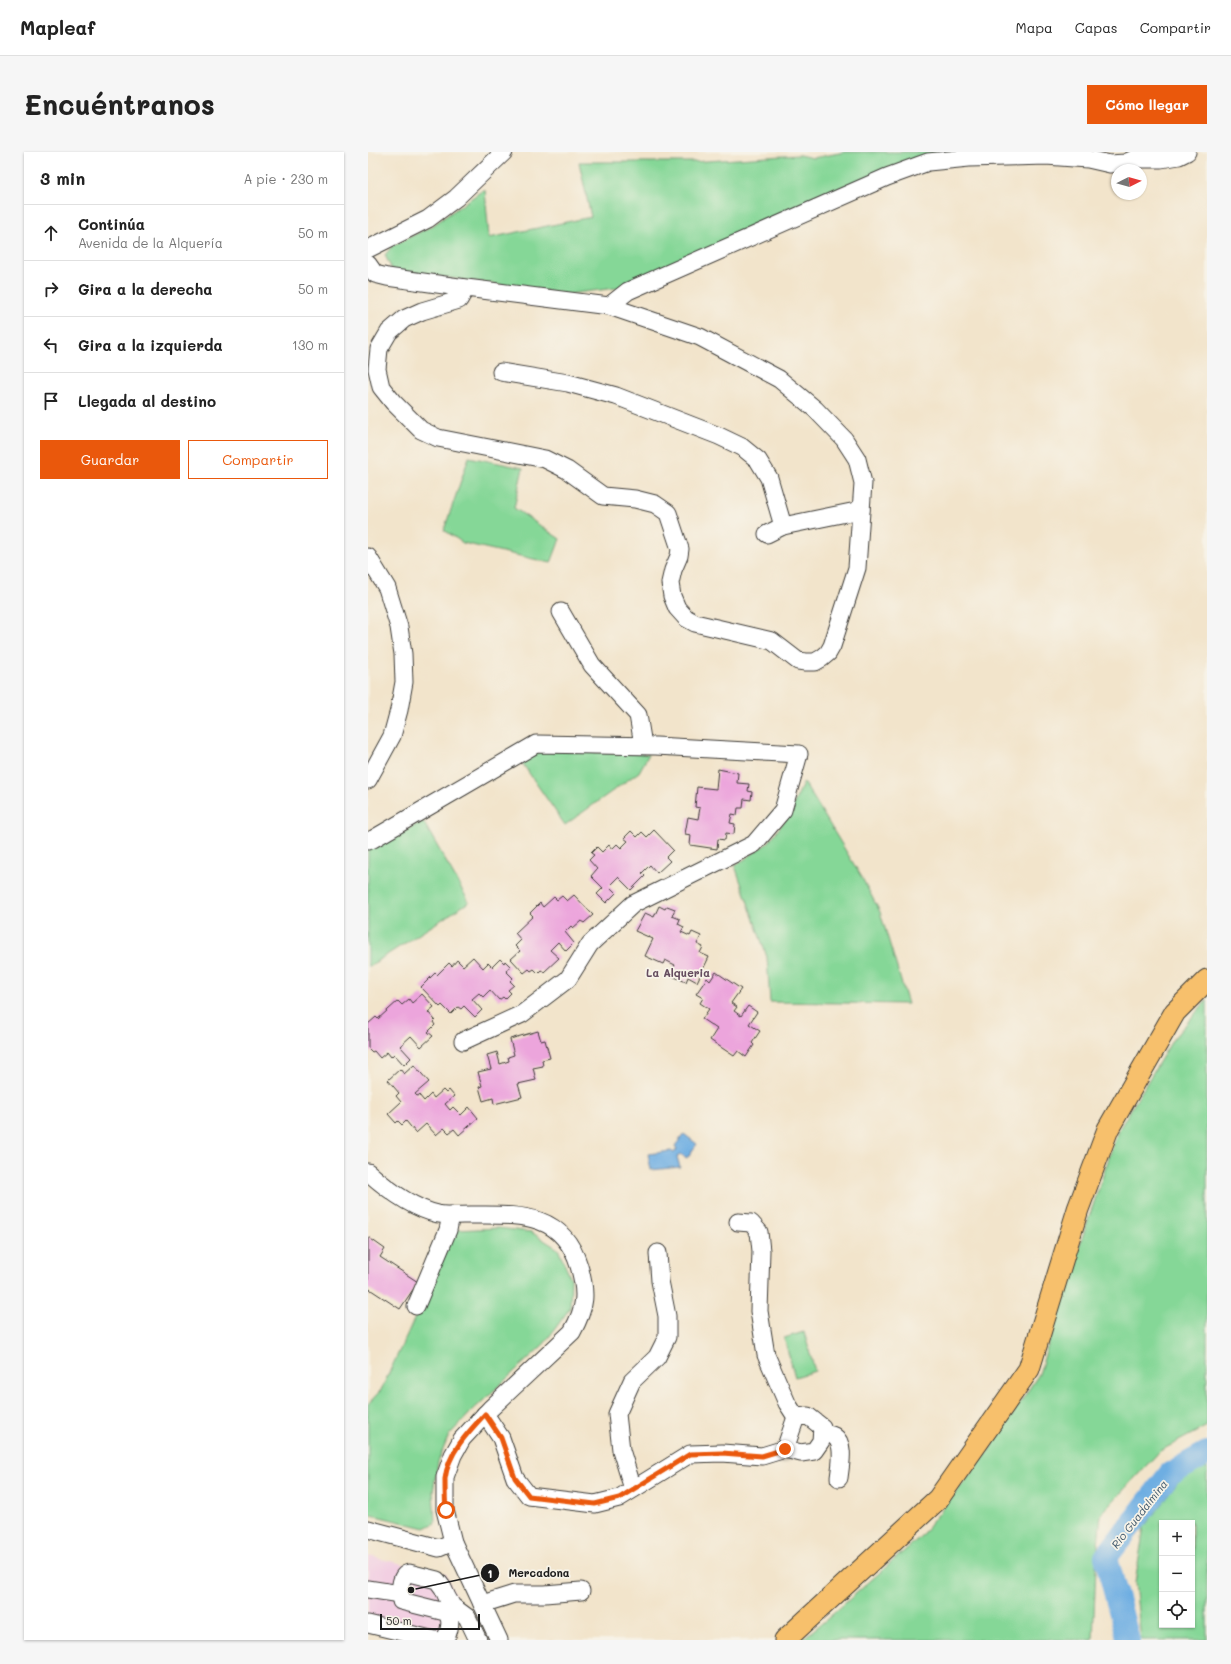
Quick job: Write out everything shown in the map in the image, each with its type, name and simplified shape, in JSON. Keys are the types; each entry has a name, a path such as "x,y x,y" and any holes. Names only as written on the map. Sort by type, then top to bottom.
{"main road":[{"path":"785,1640 938,1499 1029,1369 1078,1209 1108,1129 1175,1012 1207,980"}],"street":[{"path":"368,249 428,219 456,198 504,152"},
{"path":"609,306 628,291 887,177 928,162 969,158 1046,156 1088,159 1110,164 1125,163 1134,159 1162,159 1179,156 1187,152"},
{"path":"368,264 375,274 466,288 609,306 700,337 779,379 815,409 844,439 857,459 863,483 857,568 832,646 828,653 822,658 810,662 798,660 772,641 695,623 686,618 677,608 672,596 670,582 673,570 680,556 679,541 668,513 655,504 635,499 603,496 567,470 545,459 438,438 421,430 397,406 381,387 377,369 379,349 389,332 404,319 422,311 459,300 466,288"},
{"path":"501,372 568,383 616,396 719,436 742,447 758,460 769,478 783,526"},
{"path":"767,534 783,526 861,510"},
{"path":"368,557 387,588 399,627 404,675 399,710 392,736 368,780"},
{"path":"561,612 592,665 638,715 643,745"},
{"path":"368,840 380,835 536,744 643,745 799,754 783,810 754,844 633,904 590,944 568,979 522,1014 463,1041"},
{"path":"368,1172 399,1196 423,1209 438,1214 513,1215 543,1221 564,1237 576,1256 584,1282 585,1301 581,1317 572,1332 485,1414 462,1439 453,1455 445,1477 446,1510 453,1542 499,1640"},
{"path":"416,1306 448,1230 451,1215"},
{"path":"738,1222 751,1223 759,1232 761,1251 760,1311 766,1355 796,1417 785,1449"},
{"path":"633,1489 621,1450 617,1414 632,1381 657,1357 667,1337 667,1316 660,1281 658,1253"},
{"path":"485,1414 501,1438 515,1478 529,1496 595,1504 619,1498 690,1454 722,1453 762,1456 785,1449 802,1453 814,1451 821,1441 822,1427 808,1416 796,1417"},
{"path":"822,1432 834,1436 840,1443 841,1454 839,1478"},
{"path":"368,1529 439,1548 453,1542"},
{"path":"467,1572 437,1580 409,1573 406,1574 404,1576 400,1594 401,1601 445,1604 452,1606 468,1617 478,1640"},
{"path":"437,1580 443,1588 447,1613 450,1618 447,1636 443,1640"},
{"path":"368,1589 400,1594"},
{"path":"482,1604 514,1594 545,1594 580,1591"},
{"path":"368,1624 435,1640"}],"shaded area":[{"path":"368,1556 446,1574 460,1606 452,1640 368,1630"}],"green space":[{"path":"845,152 1010,152 940,155 625,287 568,294 392,270 385,255 392,246 432,226 483,190 485,190 489,238 591,217 579,162 692,162 799,155 813,158"},
{"path":"469,457 523,468 514,508 560,539 551,563 463,543 444,530"},
{"path":"545,751 649,754 639,772 565,825 522,763 534,754"},
{"path":"804,782 861,876 880,912 908,1004 770,1002 767,957 735,866 768,843 788,816"},
{"path":"423,821 469,902 368,967 368,848 375,847"},
{"path":"1207,1000 1207,1426 1160,1451 1101,1514 1096,1566 1093,1640 801,1640 826,1620 920,1537 985,1456 1039,1374 1074,1262 1118,1131 1173,1039"},
{"path":"498,1228 531,1232 558,1249 571,1279 570,1308 544,1344 474,1409 449,1435 438,1462 433,1492 435,1523 425,1528 368,1514 368,1404 381,1390 456,1230"},
{"path":"804,1332 815,1371 795,1377 784,1338"},
{"path":"1207,1463 1207,1640 1141,1640 1135,1583 1144,1527 1183,1476"}],"water":[{"path":"684,1134 697,1144 687,1158 680,1154 677,1157 680,1167 651,1170 648,1154 671,1151 674,1153 677,1149 675,1146"}],"building":[{"path":"718,769 738,773 737,783 749,784 748,791 752,792 751,800 744,799 743,808 738,808 737,815 732,814 730,823 735,824 734,834 726,833 725,840 718,839 717,849 690,845 691,835 685,834 688,817 698,819 700,808 695,807 697,787 716,789"},
{"path":"654,830 673,850 666,857 670,861 657,873 650,865 642,873 645,876 631,890 618,877 609,886 616,893 606,903 597,894 603,888 591,876 597,869 589,860 594,855 591,853 597,847 602,852 609,845 612,849 617,844 621,848 628,841 624,838 631,831 637,837 642,832 647,837"},
{"path":"574,895 593,915 584,923 581,921 573,928 571,926 565,932 574,943 566,951 558,942 550,950 559,958 544,972 541,970 538,973 534,969 531,971 529,969 524,973 511,959 520,951 515,946 521,940 515,933 533,916 530,913 540,903 543,907 554,897 557,900 562,896 567,901"},
{"path":"659,906 665,909 667,906 675,909 672,916 680,919 678,924 684,927 681,932 690,936 692,932 701,936 697,944 703,947 700,953 709,957 697,982 688,977 686,982 670,975 675,965 665,960 663,964 645,956 653,939 635,931 645,913 654,917"},
{"path":"473,957 483,968 488,963 492,967 500,959 504,963 505,961 510,966 506,971 513,978 510,981 514,985 508,990 511,993 505,999 503,997 499,1000 490,990 483,997 479,993 472,999 482,1010 475,1017 464,1006 461,1009 458,1007 451,1014 442,1005 440,1007 421,987 435,973 437,975 449,963 452,966 457,960 463,966"},
{"path":"716,972 741,989 731,1003 737,1007 734,1011 741,1016 748,1006 757,1012 749,1024 760,1031 752,1043 754,1045 746,1057 738,1051 734,1056 710,1040 717,1029 702,1019 709,1009 700,1003 703,998 696,994 707,978 710,981"},
{"path":"422,994 434,1007 428,1012 435,1020 433,1022 435,1025 428,1032 433,1036 421,1047 411,1036 400,1046 411,1058 404,1065 394,1054 391,1057 387,1052 380,1058 374,1051 372,1052 368,1048 368,1024 376,1017 378,1019 398,1001 402,1005 409,999 412,1003"},
{"path":"538,1031 541,1041 545,1040 550,1058 542,1060 543,1066 533,1068 536,1080 518,1084 522,1097 494,1104 493,1098 483,1101 479,1087 482,1086 478,1072 491,1069 487,1055 497,1052 500,1064 509,1061 508,1057 514,1055 510,1039"},
{"path":"414,1065 429,1082 415,1094 417,1096 419,1095 424,1101 431,1094 434,1098 443,1090 446,1093 449,1090 454,1096 445,1104 450,1110 453,1107 461,1115 469,1107 478,1118 459,1135 454,1129 449,1133 444,1128 436,1135 426,1124 416,1133 406,1121 402,1125 398,1121 396,1123 388,1114 401,1102 396,1096 399,1093 388,1080 400,1069 404,1074"},
{"path":"368,1237 385,1249 380,1257 418,1282 400,1309 368,1288"}],"waterway":[{"name":"Rio Guadalmina","path":"1128,1640 1106,1557 1170,1474 1207,1453"}],"place":[{"name":"Mercadona","path":"411,1590"}],"district":[{"name":"La Alqueria","path":"678,972"}],"route":[{"path":"446,1510 445,1477 453,1455 462,1439 485,1414 501,1438 515,1478 529,1496 595,1504 619,1498 690,1454 722,1453 762,1456 785,1449"}]}
